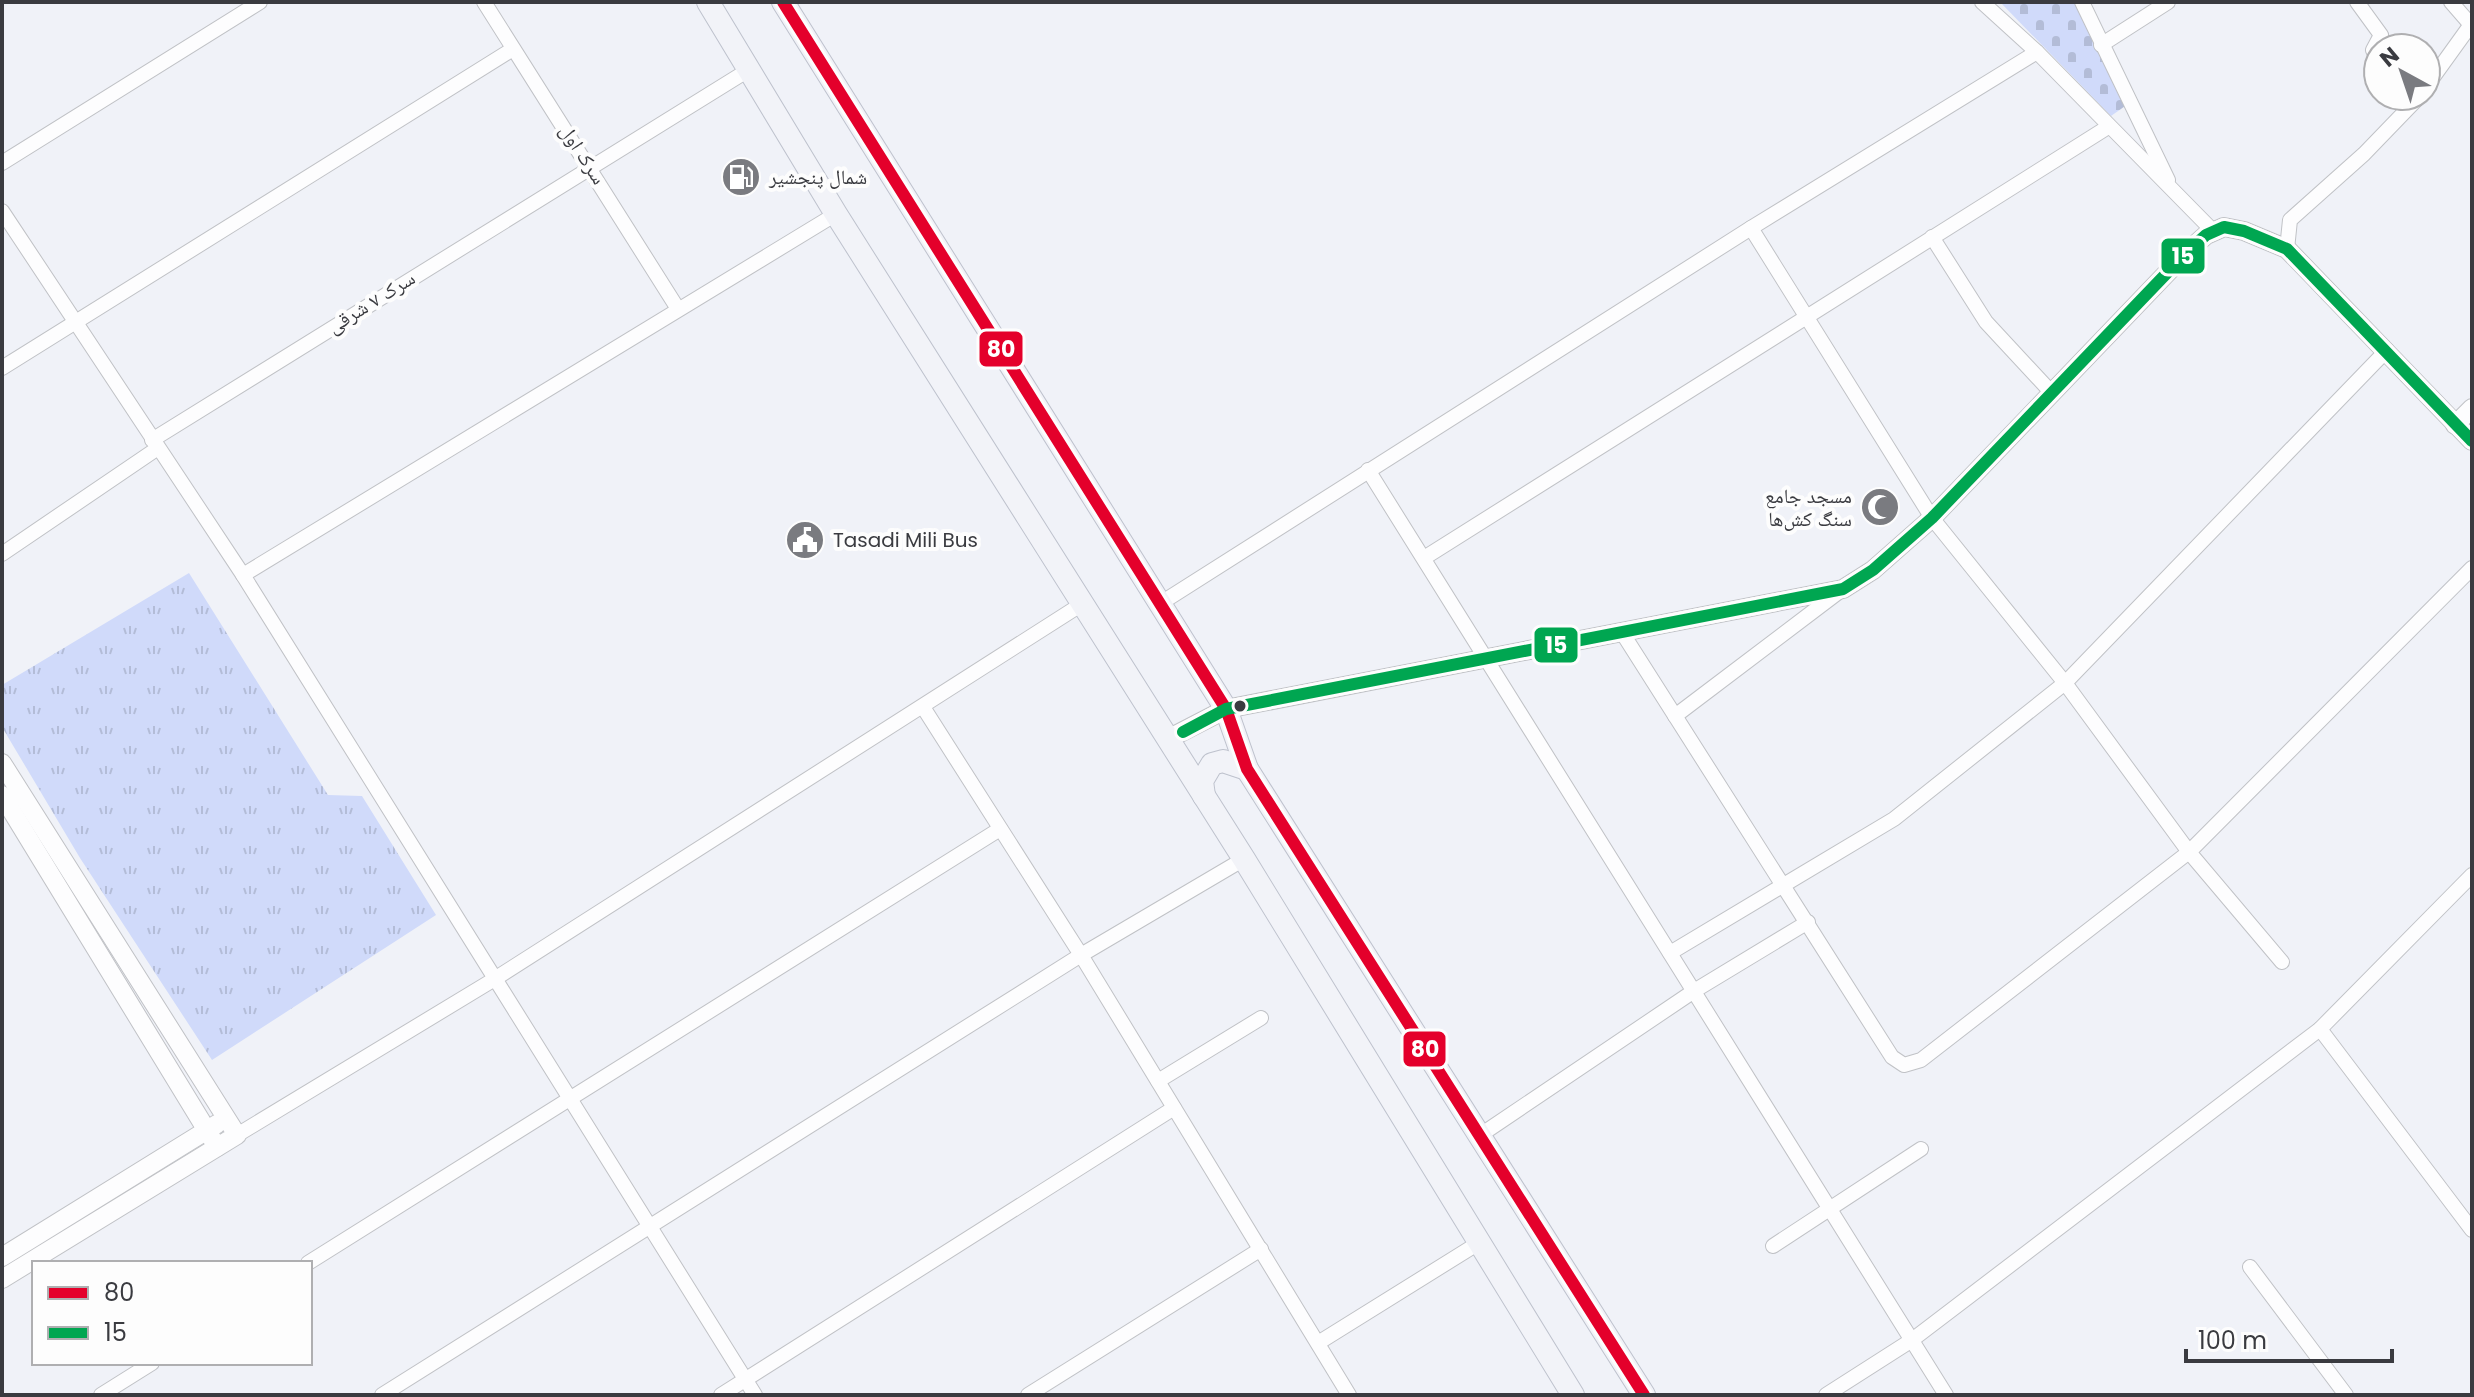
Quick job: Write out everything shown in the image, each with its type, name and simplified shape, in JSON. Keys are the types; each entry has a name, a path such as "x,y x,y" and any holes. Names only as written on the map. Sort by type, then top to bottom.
{"main road":[{"path":"708,2 836,214 1244,859 1477,1244 1573,1395"},
{"path":"783,2 1226,709 1247,769 1644,1395"},
{"path":"1204,796 1202,781 1212,764 1223,761 1247,769"}],"street":[{"path":"2,163 260,2"},
{"name":"سرک‌ اول","path":"484,2 590,165 678,309"},
{"path":"1982,2 2037,52 2213,231"},
{"path":"2082,2 2174,192"},
{"path":"2101,45 2168,2"},
{"path":"2357,2 2380,32"},
{"path":"2442,65 2471,24 2451,2"},
{"path":"2,368 513,49"},
{"path":"1161,603 1751,228 2037,52"},
{"name":"سرک ۷ شرقی","path":"2,554 155,444 590,165 750,69"},
{"path":"2287,249 2290,220 2364,154 2404,112"},
{"path":"1424,558 2108,127"},
{"path":"2,211 243,575 493,980 755,1395"},
{"path":"243,575 836,214"},
{"path":"1675,716 1843,589 1873,570 1932,518 2187,252 2213,231 2224,227 2244,231 2287,249 2472,441"},
{"path":"1751,228 1932,518 2065,683 2189,852 2282,962"},
{"path":"1932,237 1986,322 2051,392"},
{"path":"1670,953 1894,819 2065,683 2387,350"},
{"path":"2455,425 2472,408"},
{"path":"1368,470 1946,1395"},
{"path":"1623,634 1892,1057 1904,1065 1921,1060 2189,852 2472,568"},
{"path":"1168,739 1226,709 1843,589"},
{"path":"14,1257 217,1147 493,980 1082,604"},
{"path":"923,707 1081,955 1349,1395"},
{"path":"2,763 237,1135"},
{"path":"2,795 8,818 217,1147"},
{"path":"311,1261 1000,829"},
{"path":"382,1395 1081,955 1244,859"},
{"path":"1826,1395 1912,1340 2320,1029 2472,875"},
{"path":"1479,1136 1694,991 1808,922"},
{"path":"1158,1081 1261,1018"},
{"path":"2320,1029 2469,1222"},
{"path":"721,1395 1174,1108"},
{"path":"2,1279 14,1257 226,1118"},
{"path":"1773,1246 1921,1149"},
{"path":"1318,1343 1477,1244"},
{"path":"1028,1395 1261,1249"},
{"path":"2250,1267 2346,1395"},
{"path":"101,1395 149,1365"}],"green space":[{"path":"2000,2 2081,2 2128,104 2111,116"},
{"path":"189,573 328,795 362,796 436,915 212,1060 80,858 2,727 2,685"}],"transit line":[{"name":"80","path":"783,2 1226,709 1247,769 1644,1395"},
{"name":"15","path":"1183,732 1226,709 1843,589 1873,570 1932,518 2187,252 2206,235 2224,227 2244,231 2287,249 2472,441"}],"place":[{"name":"شمال پنجشیر","path":"741,177"},
{"name":"مسجد جامع سنگ کش‌ها","path":"1880,507"},
{"name":"Tasadi Mili Bus","path":"805,540"}]}
